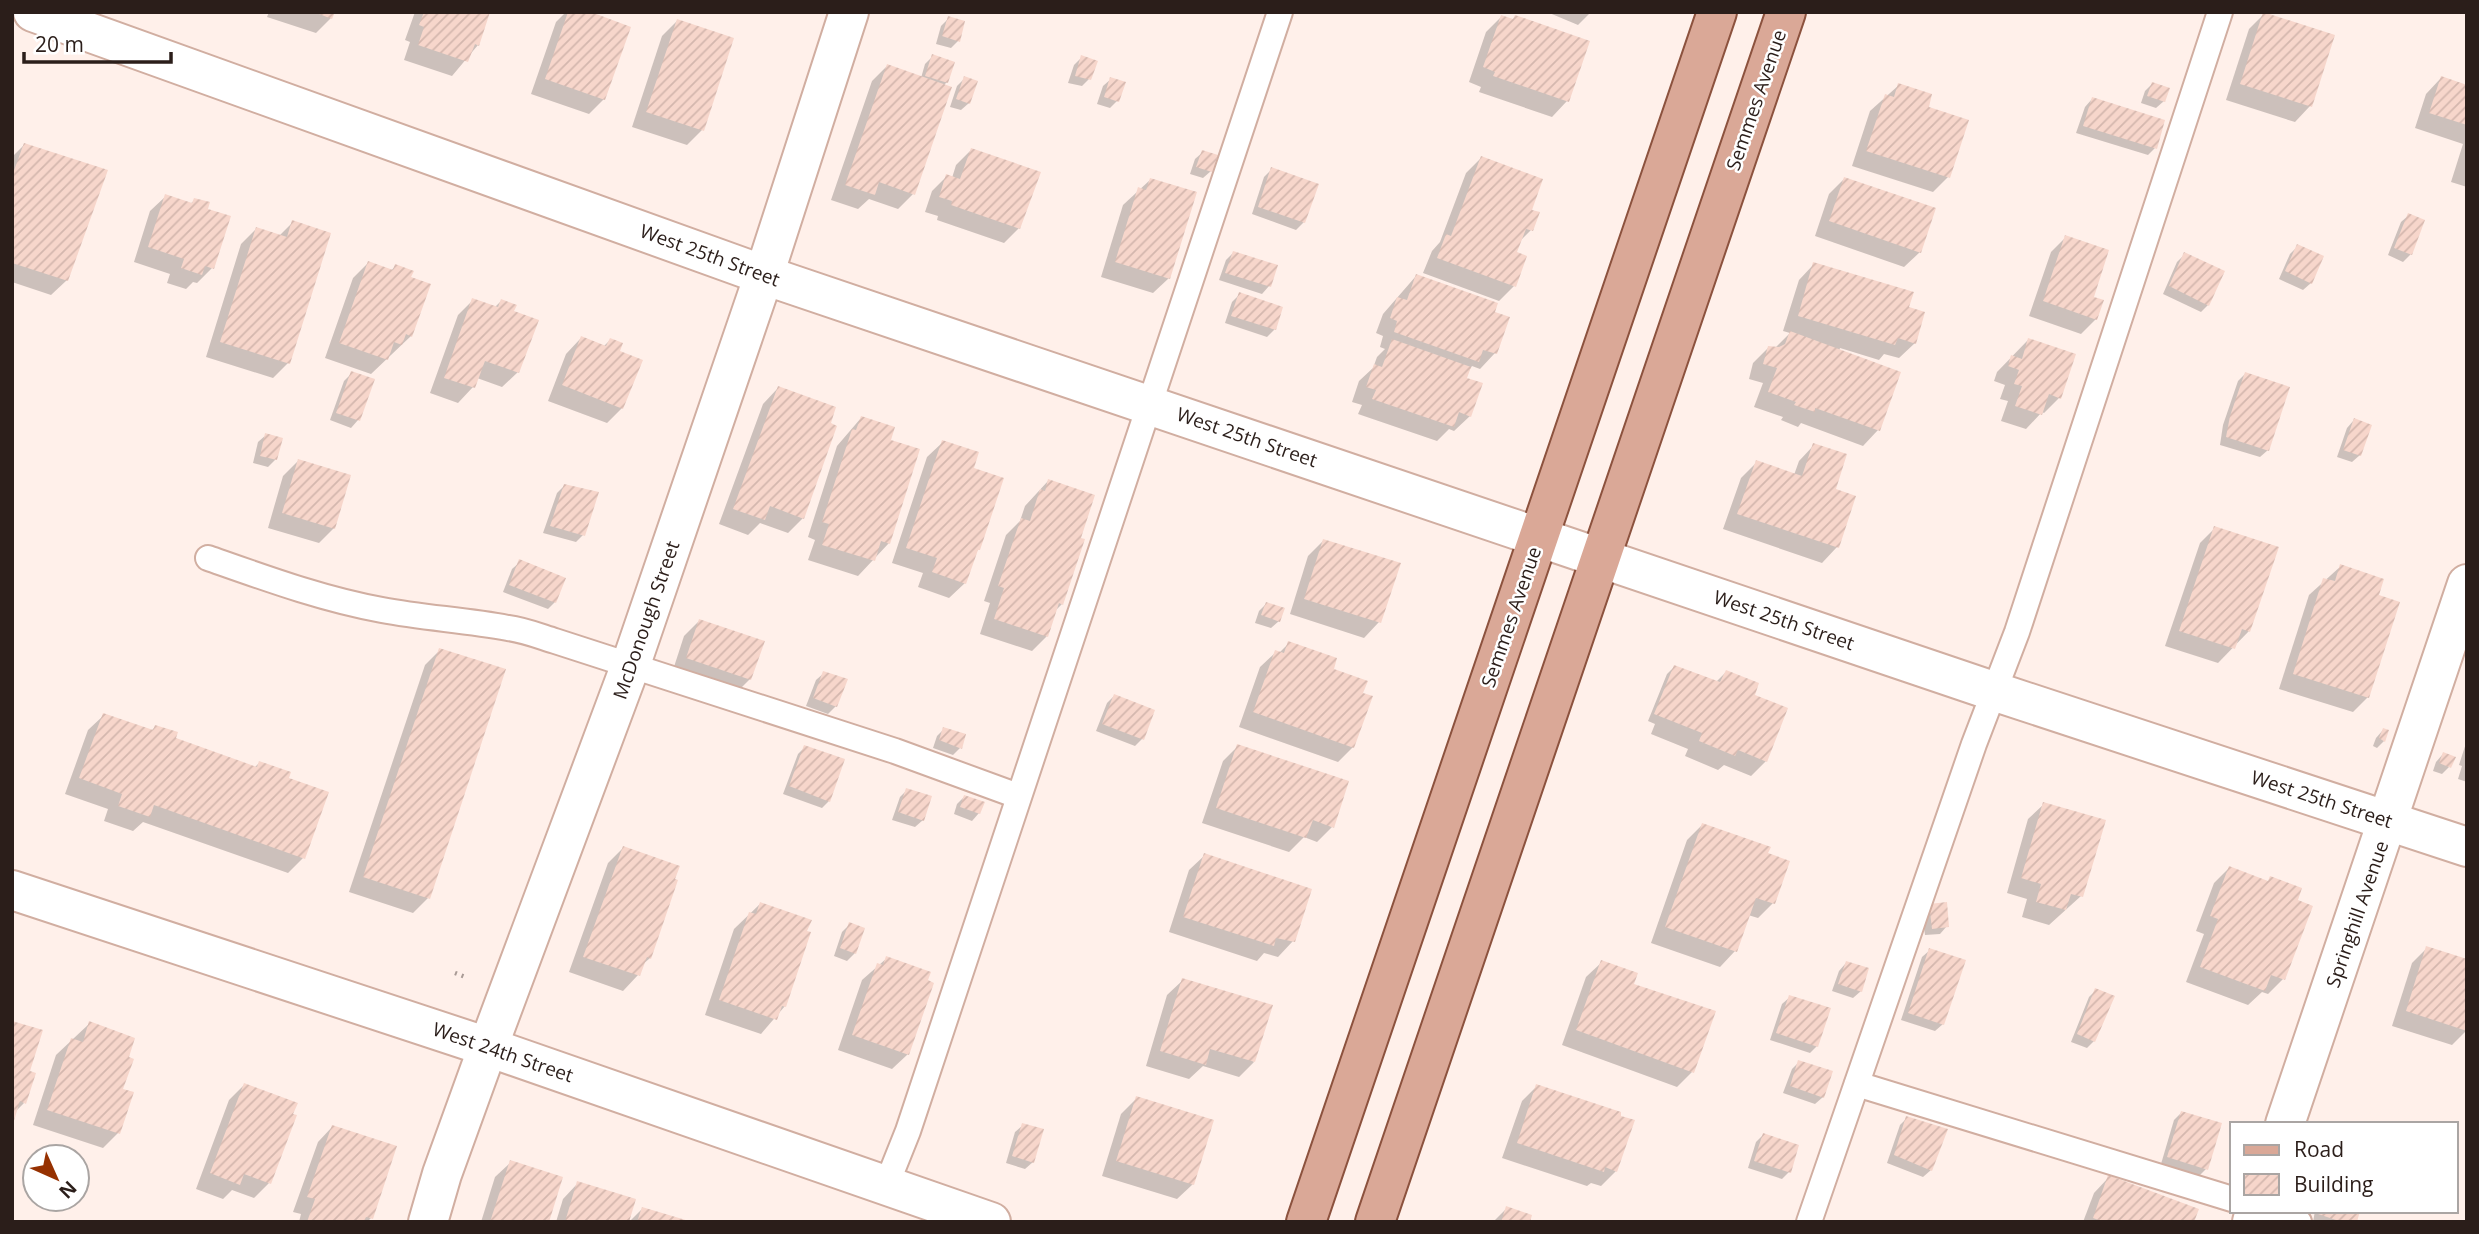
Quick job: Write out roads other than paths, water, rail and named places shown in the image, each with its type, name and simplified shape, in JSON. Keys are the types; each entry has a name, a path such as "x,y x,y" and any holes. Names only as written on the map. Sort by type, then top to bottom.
{"main road":[{"name":"Semmes Avenue","path":"1306,1222 1717,12"},
{"name":"Semmes Avenue","path":"1375,1222 1786,12"}],"street":[{"name":"West 25th Street","path":"33,12 764,275 1993,691 2467,847"},
{"name":"McDonough Street","path":"428,1222 442,1174 488,1046 631,664 764,275 849,12"},
{"name":"Springhill Avenue","path":"2286,1122 2467,584"},
{"name":"West 24th Street","path":"12,890 488,1046 990,1222"}],"lane":[{"path":"1809,1222 1993,691 2017,632 2220,12"},
{"path":"886,1186 908,1131 1151,405 1275,14"},
{"path":"208,558 301,590 365,606 423,618 512,628 631,664 895,751 1018,796"},
{"path":"1857,1084 2230,1198"},
{"path":"2274,1213 2299,1222"}]}
